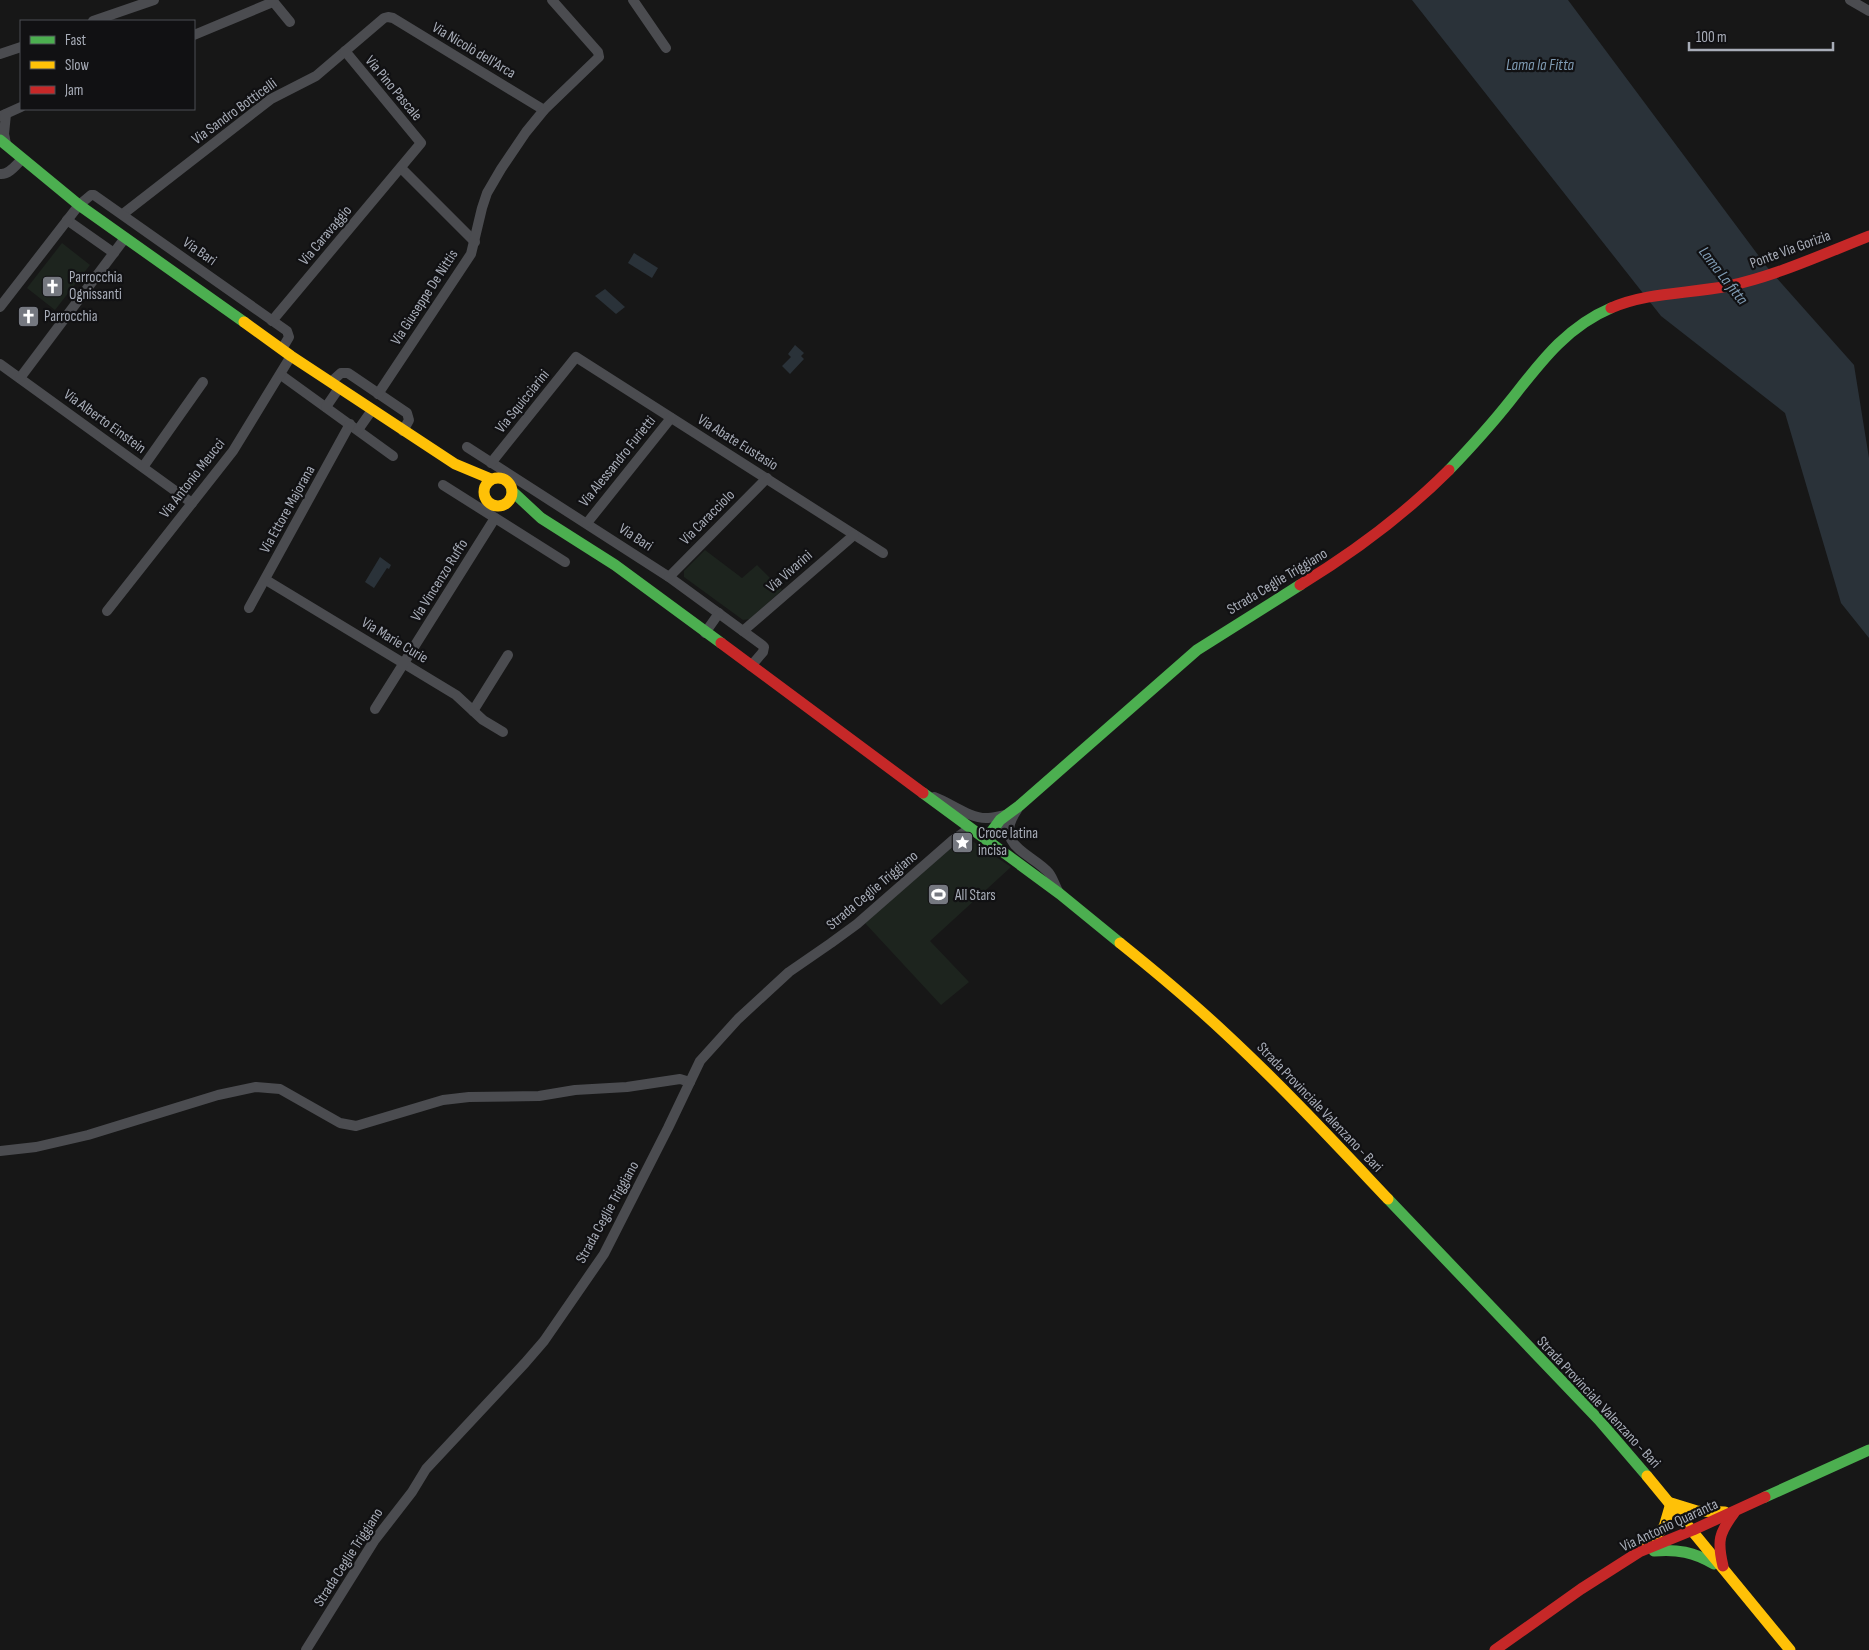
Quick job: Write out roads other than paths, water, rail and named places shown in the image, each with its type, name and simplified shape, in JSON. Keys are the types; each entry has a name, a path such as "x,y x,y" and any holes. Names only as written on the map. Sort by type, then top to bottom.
{"main road":[{"name":"Via Bari","path":"3,142 79,205 291,356 403,431 455,464 491,479 507,476 512,491 541,518 615,565 834,728"},
{"name":"Ponte Via Gorizia","path":"1534,367 1546,353 1582,323 1624,303 1650,296 1738,284 1762,277 1869,236"},
{"name":"Strada Ceglie Triggiano","path":"986,839 994,825 1007,819 1019,806 1197,650 1228,628 1339,561 1370,540 1415,503 1460,460 1502,412 1534,367"},
{"name":"Via Bari","path":"455,464 483,493 488,508 504,505 541,518"},
{"path":"483,493 485,485 491,479"},
{"path":"504,505 510,499 512,491"},
{"name":"Strada Provinciale Valenzano - Bari","path":"834,728 1060,894 1168,982 1226,1034 1289,1095 1599,1420 1671,1503 1725,1572"},
{"name":"Via Antonio Quaranta","path":"1495,1650 1581,1589 1640,1552 1869,1450"},
{"path":"1640,1552 1659,1535 1668,1519 1671,1503 1694,1512 1712,1514 1736,1510"},
{"path":"1725,1572 1718,1545 1721,1529 1736,1510"},
{"path":"1640,1552 1676,1549 1700,1555 1725,1572 1790,1650"}],"street":[{"path":"96,20 154,0"},
{"name":"Via Giuseppe De Nittis","path":"378,394 467,261 475,242 478,222 487,193 521,140 544,110 597,60 599,54 552,0"},
{"path":"633,0 666,48"},
{"path":"1850,0 1869,11"},
{"path":"195,35 273,1 290,22"},
{"name":"Via Nicolò dell'Arca","path":"388,17 393,18 544,110"},
{"name":"Via Sandro Botticelli","path":"122,214 271,99 316,76 384,18 388,17"},
{"path":"0,54 20,46"},
{"name":"Via Pino Pascale","path":"344,51 421,144"},
{"path":"3,142 3,115 20,107"},
{"name":"Via Caravaggio","path":"272,321 421,144"},
{"path":"0,174 9,172 22,159"},
{"path":"401,168 475,242"},
{"name":"Via Bari","path":"79,205 91,195 94,195 122,214 289,334 282,349"},
{"path":"0,307 79,205"},
{"path":"67,220 114,253"},
{"path":"20,378 125,238"},
{"name":"Via Antonio Meucci","path":"107,612 233,451 291,356"},
{"name":"Via Abate Eustasio","path":"576,357 883,553"},
{"name":"Via Squicciarini","path":"491,463 576,357"},
{"name":"Via Alberto Einstein","path":"0,364 192,503"},
{"path":"326,407 341,373 348,372 408,415 409,420 403,431"},
{"path":"281,375 394,456"},
{"path":"143,467 203,382"},
{"name":"Via Ettore Majorana","path":"249,608 354,427 372,410"},
{"name":"Via Alessandro Furietti","path":"587,523 671,418"},
{"name":"Via Bari","path":"467,447 507,476 587,523 669,577 764,647 763,652 751,666"},
{"name":"Via Caracciolo","path":"669,577 766,478"},
{"name":"Via Bari","path":"443,485 488,508 495,518 565,562"},
{"name":"Via Vincenzo Ruffo","path":"375,708 495,518"},
{"name":"Via Vivarini","path":"743,631 854,535"},
{"name":"Via Marie Curie","path":"266,580 456,695 489,724 503,732"},
{"path":"705,632 719,613"},
{"path":"473,711 508,655"},
{"name":"Strada Ceglie Triggiano","path":"922,794 948,802 971,815 1007,819"},
{"path":"1007,819 1014,844 1049,874 1060,894"},
{"name":"Strada Ceglie Triggiano","path":"306,1650 374,1540 412,1492 426,1469 544,1341 604,1254 700,1061 763,994 789,972 857,924 953,840 970,828"},
{"path":"0,1151 36,1148 88,1135 218,1095 256,1087 280,1089 340,1123 356,1126 443,1100 469,1097 539,1096 576,1090 627,1087 680,1079 690,1082"}],"water":[{"name":"Lama la Fitta","path":"1412,0 1568,0 1767,267 1854,365 1869,458 1869,638 1841,603 1785,413 1661,316"},
{"path":"634,253 658,268 652,278 628,263"},
{"path":"605,289 625,307 616,314 595,296"},
{"path":"795,345 804,353 801,356 804,359 790,374 782,366 791,357 788,354"},
{"path":"380,557 391,565 374,588 365,582"}],"place":[{"name":"Parrocchia Ognissanti","path":"53,286"},
{"name":"Parrocchia","path":"28,316"},
{"name":"Croce latina incisa","path":"962,842"},
{"name":"All Stars","path":"939,895"}],"water label":[{"name":"Lama La fitta","path":"1724,275"}]}
